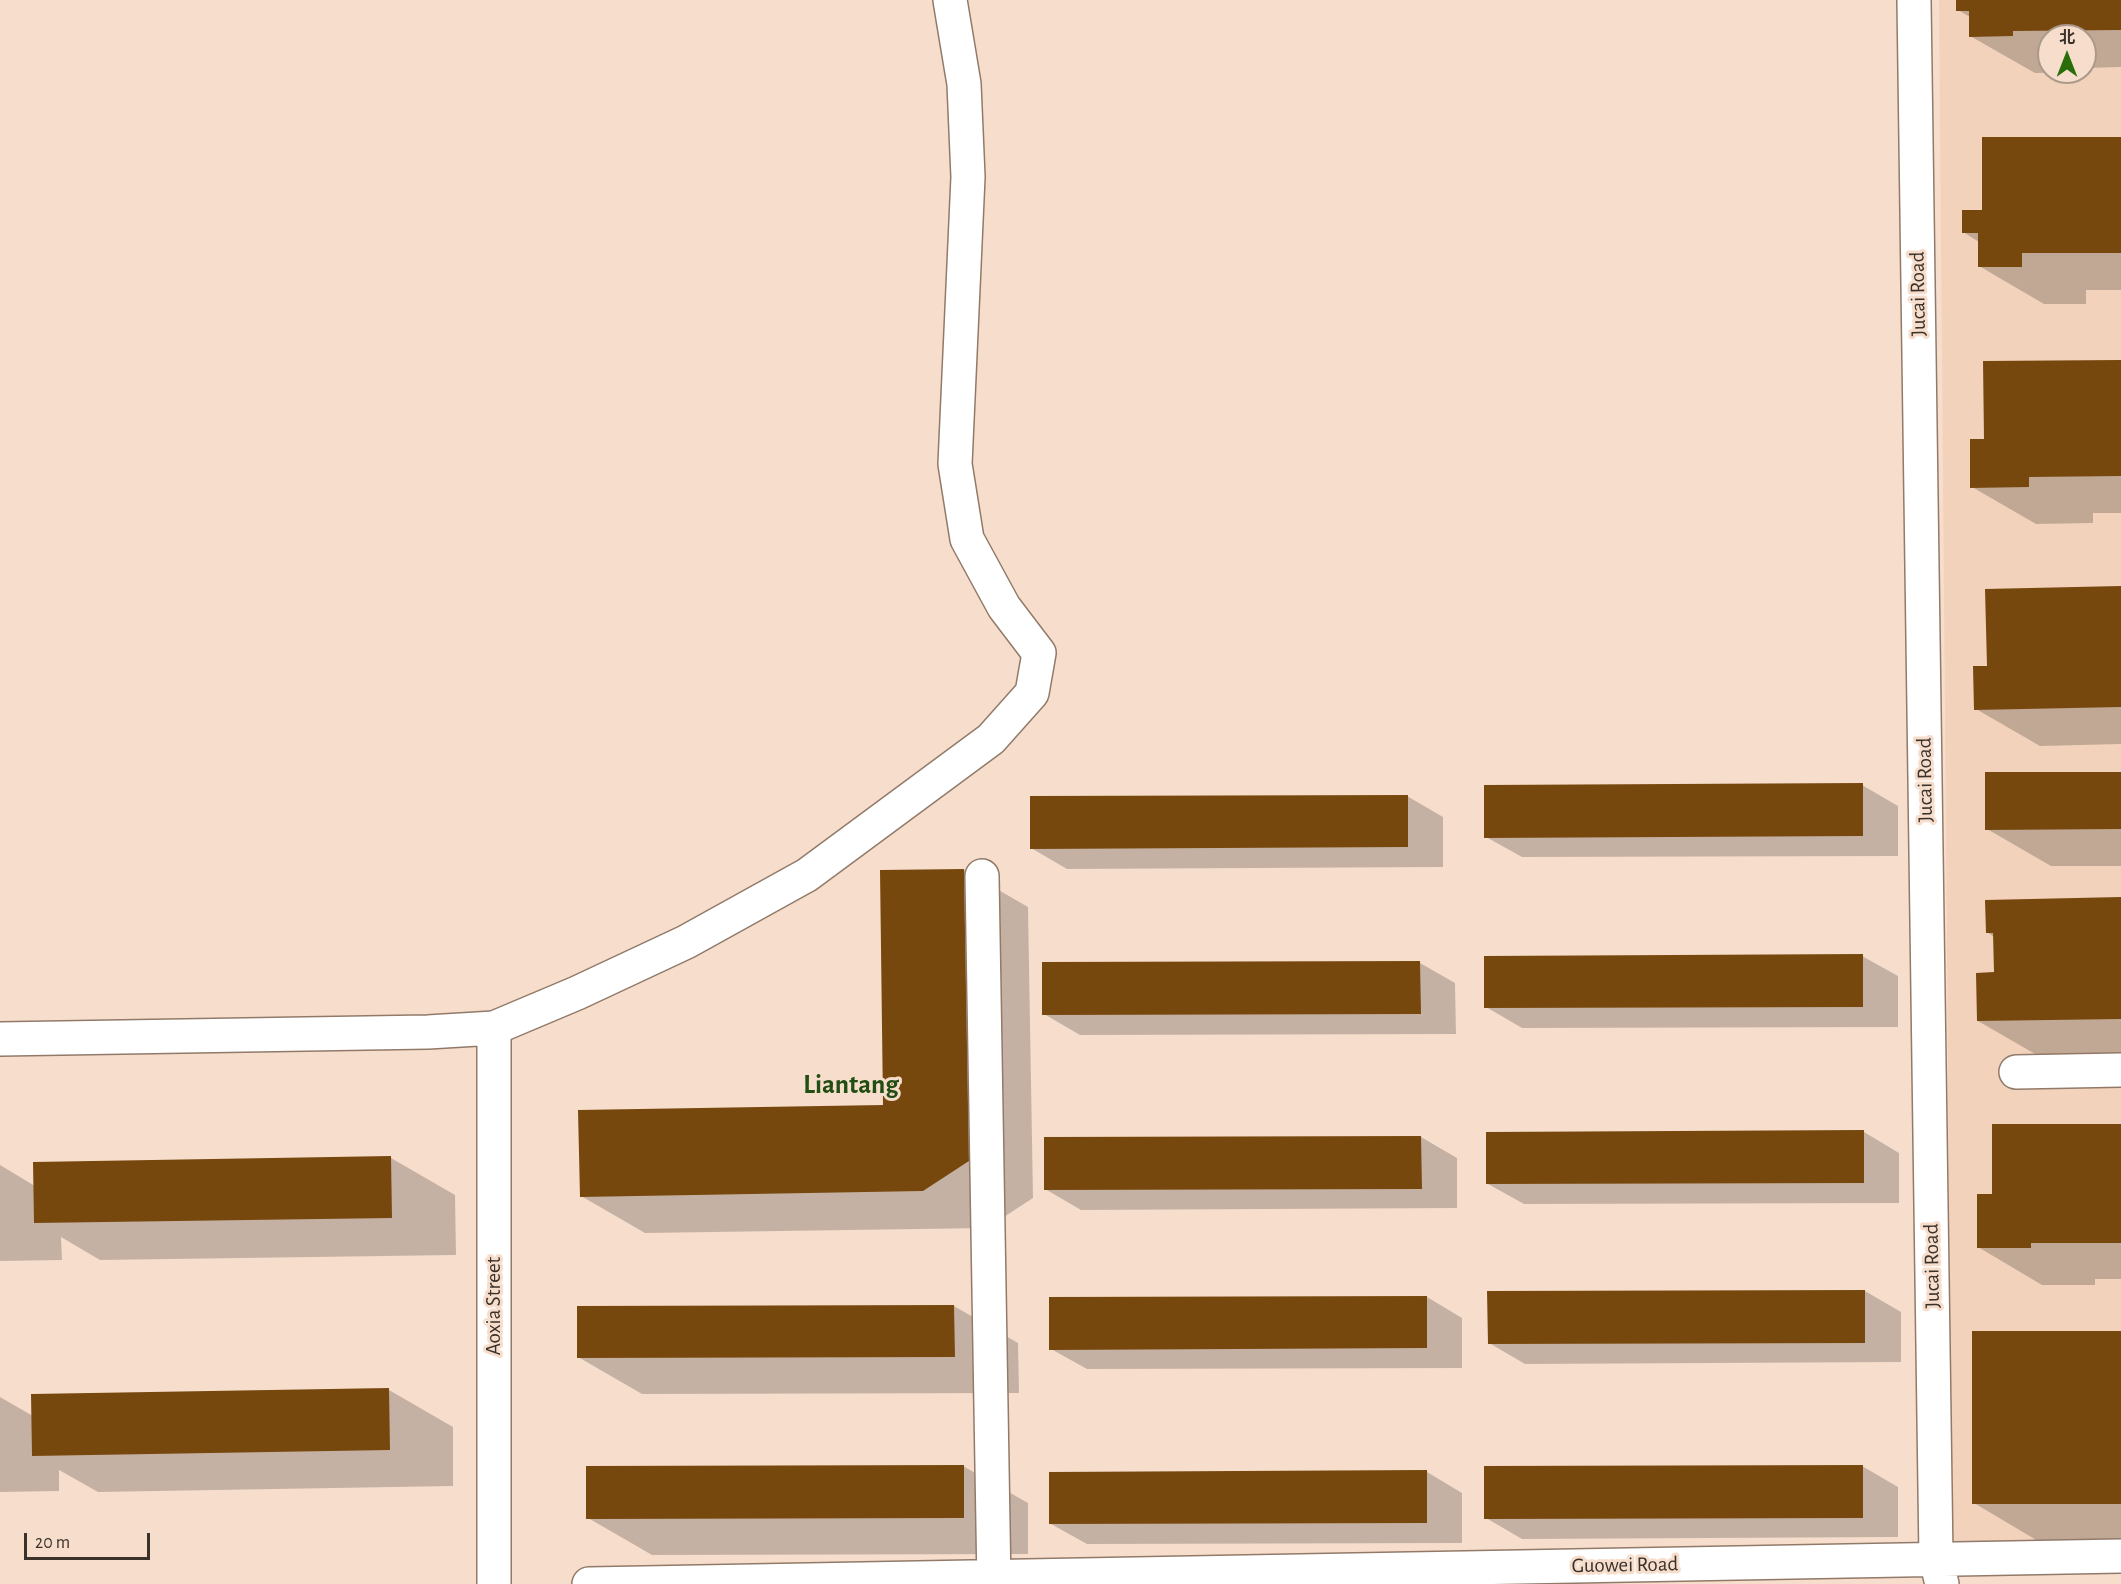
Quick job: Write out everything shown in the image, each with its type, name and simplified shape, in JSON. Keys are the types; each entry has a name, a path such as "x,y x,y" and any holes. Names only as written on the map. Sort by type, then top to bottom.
{"street":[{"path":"0,1039 428,1032 494,1028 577,993 686,942 807,875 991,739 1032,693 1039,653 1004,607 967,539 955,464 968,177 964,84 950,0"},
{"name":"Jucai Road","path":"1914,0 1934,1576"},
{"path":"982,876 994,1580"},
{"name":"Aoxia Street","path":"494,1028 494,1584"},
{"path":"2016,1072 2121,1070"},
{"name":"Guowei Road","path":"589,1584 1934,1576 2121,1556"}],"shaded area":[{"path":"1939,0 2121,0 2121,1543 1952,1547"}],"building":[{"path":"1956,0 2121,0 2121,30 2097,30 2097,24 2037,24 2037,31 2013,31 2013,36 1969,37 1969,11 1956,11"},
{"path":"1982,137 2121,137 2121,253 2022,253 2022,267 1978,267 1978,233 1962,233 1962,210 1982,210"},
{"path":"2121,360 2121,476 2029,477 2029,487 1970,488 1970,439 1984,439 1983,361"},
{"path":"2121,586 2121,707 1974,710 1973,666 1987,666 1985,589"},
{"path":"1985,772 2121,772 2121,829 1985,830"},
{"path":"1863,783 1863,836 1484,838 1484,785"},
{"path":"1408,795 1408,847 1030,849 1030,796"},
{"path":"964,869 969,1161 923,1191 580,1197 578,1110 883,1105 880,870"},
{"path":"2121,897 2121,1019 1977,1021 1976,973 1994,972 1993,933 1986,933 1985,900"},
{"path":"1863,954 1863,1007 1484,1008 1484,956"},
{"path":"1420,961 1421,1014 1042,1015 1042,962"},
{"path":"1992,1124 2121,1124 2121,1243 2031,1243 2031,1248 1977,1248 1977,1194 1992,1194"},
{"path":"1864,1130 1864,1183 1486,1184 1486,1132"},
{"path":"1421,1136 1422,1189 1044,1190 1044,1137"},
{"path":"391,1156 392,1218 34,1223 33,1162"},
{"path":"1865,1290 1865,1343 1488,1344 1487,1291"},
{"path":"1427,1296 1427,1348 1049,1350 1049,1297"},
{"path":"954,1305 955,1357 577,1358 577,1306"},
{"path":"1972,1331 2121,1331 2121,1504 1972,1504"},
{"path":"389,1388 390,1450 32,1456 31,1394"},
{"path":"964,1465 964,1518 586,1519 586,1466"},
{"path":"1863,1465 1863,1518 1484,1519 1484,1466"},
{"path":"1427,1470 1427,1523 1049,1524 1049,1472"}],"district":[{"name":"Liantang","path":"851,1085"}]}
